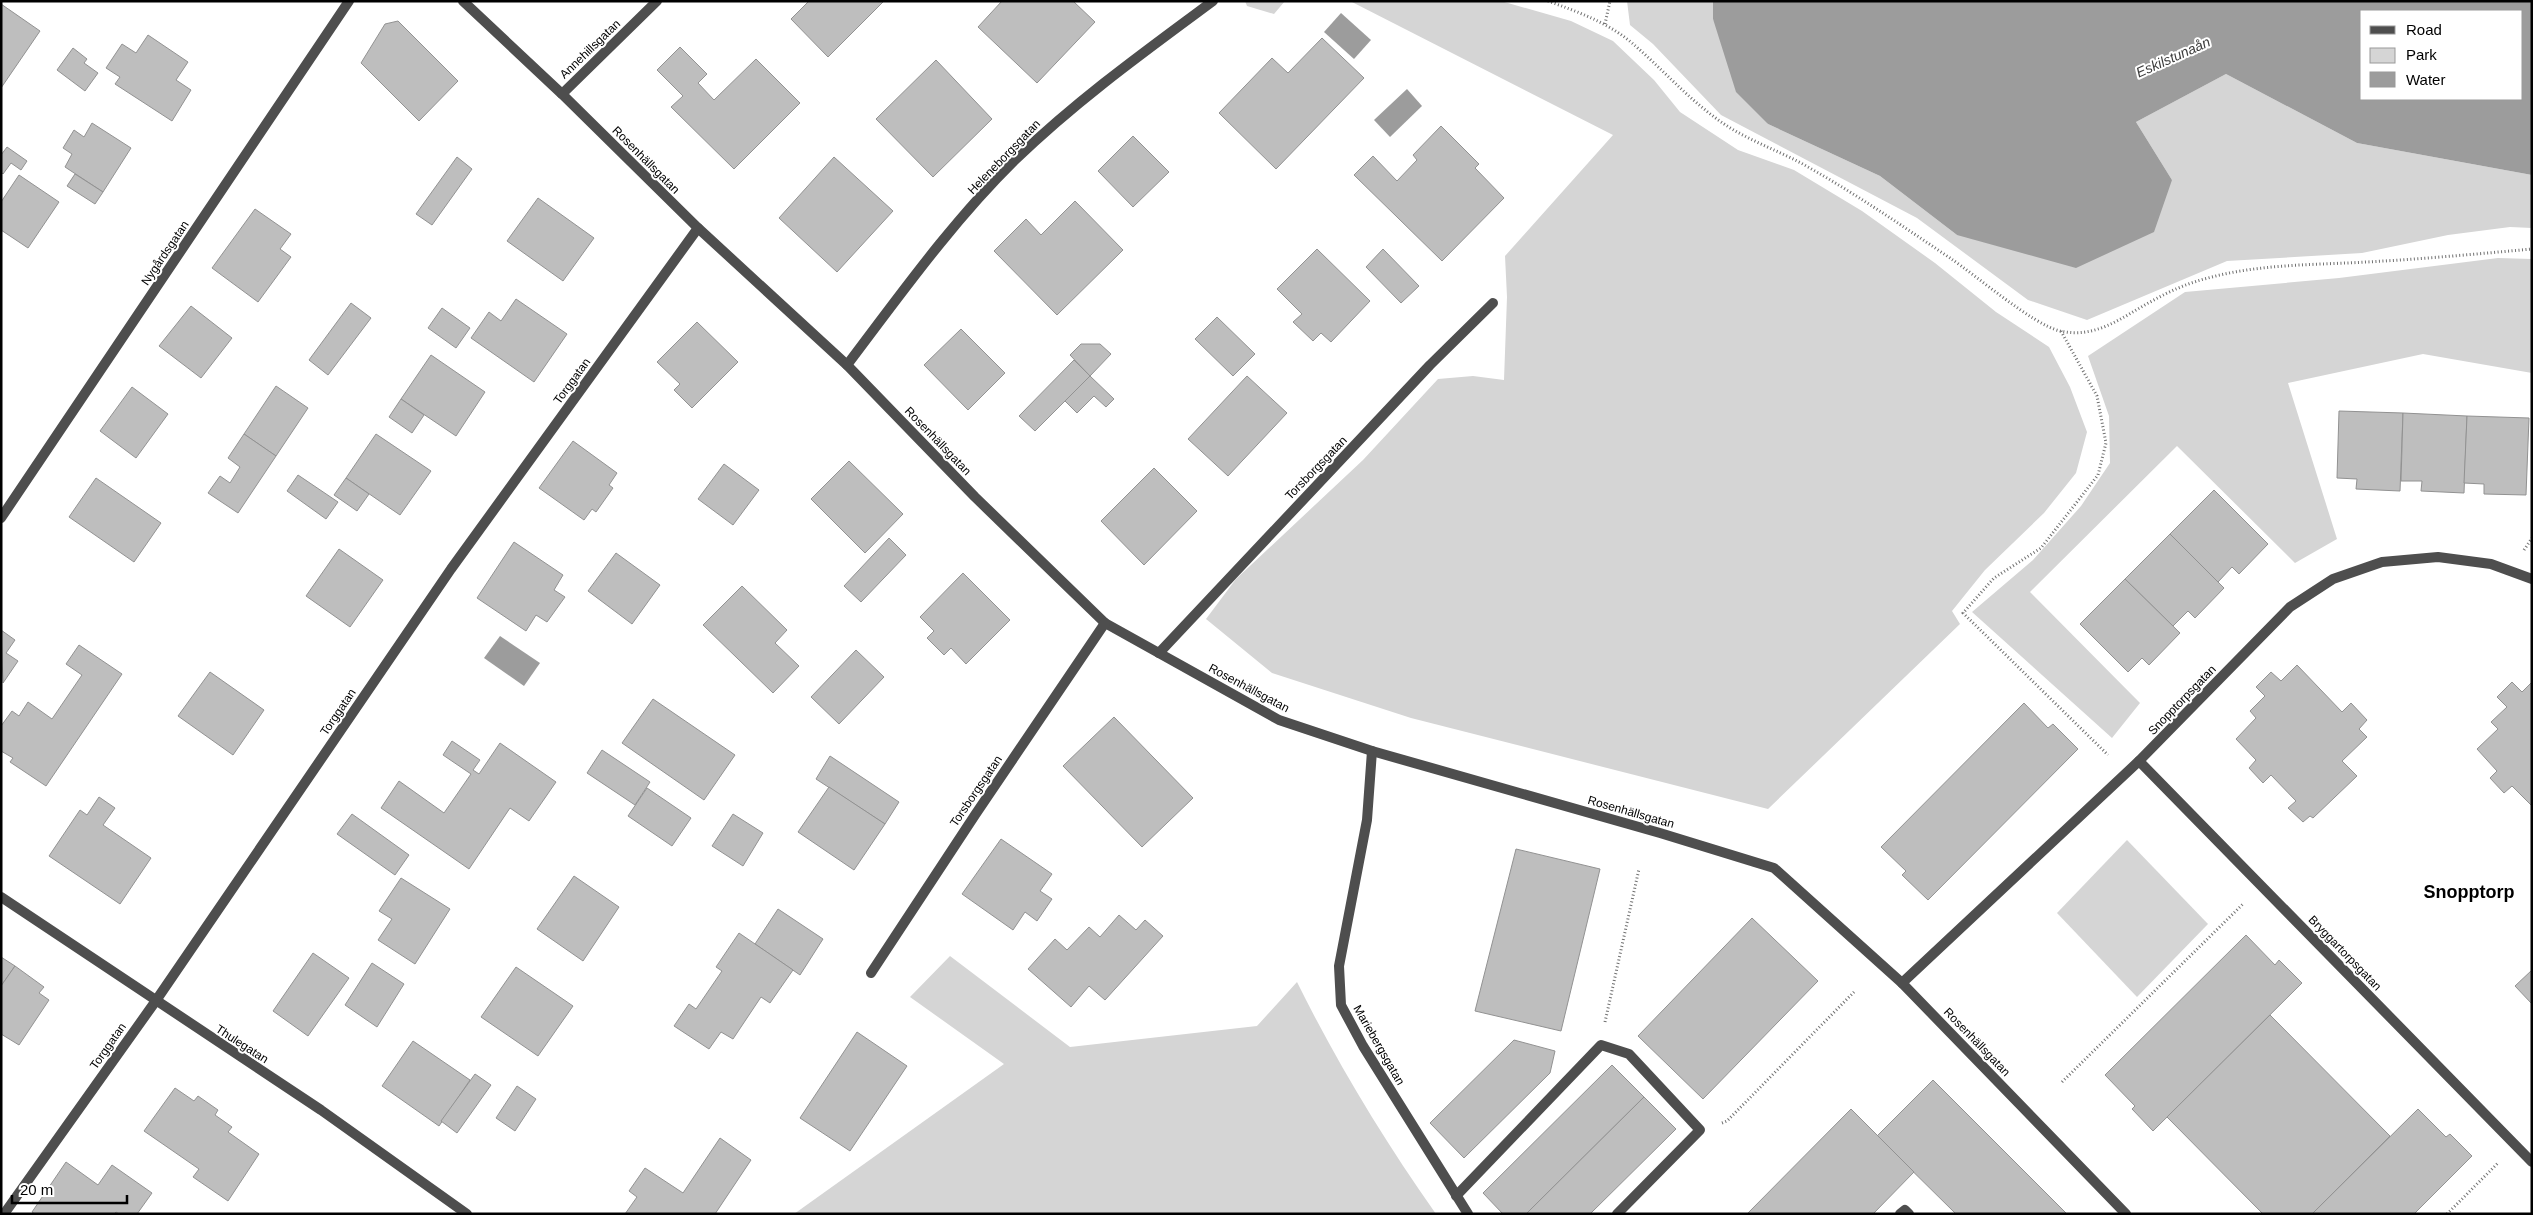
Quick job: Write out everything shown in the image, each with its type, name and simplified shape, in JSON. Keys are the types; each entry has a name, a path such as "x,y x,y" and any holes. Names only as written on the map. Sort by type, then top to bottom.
{"street":[{"name":"Nygårdsgatan","path":"1,518 349,1"},
{"name":"Rosenhällsgatan","path":"463,1 562,94 698,228 847,365 975,497 1105,623 1279,720 1372,751 1660,833 1774,868 1902,983 2126,1214"},
{"name":"Annehillsgatan","path":"562,94 657,1"},
{"name":"Heleneborgsgatan","path":"847,365 935,249 1014,162 1066,112 1213,1"},
{"name":"Torggatan","path":"4,1214 155,1002 451,569 698,228"},
{"name":"Torsborgsgatan","path":"1158,653 1430,365 1493,304"},
{"name":"Snopptorpsgatan","path":"1902,983 2139,761 2290,607 2333,579 2382,562 2438,557 2491,564 2532,579"},
{"name":"Torsborgsgatan","path":"870,974 974,815 1105,623"},
{"name":"Mariebergsgatan","path":"1372,751 1367,820 1340,966 1341,1004 1363,1046 1468,1214"},
{"name":"Bryggartorpsgatan","path":"2139,761 2532,1162"},
{"name":"Thulegatan","path":"1,897 155,1002 320,1110 467,1214"},
{"path":"1456,1196 1601,1045 1630,1054 1700,1130 1618,1214"},
{"path":"1900,1214 1905,1210 1909,1214"}],"path":[{"path":"1548,1 1605,24 1630,41 1691,98 1731,128 1800,162 1847,190 2033,316 2061,331 2086,332 2099,330 2123,320 2150,301 2184,284 2231,272 2261,267 2428,259 2532,249"},
{"path":"1605,24 1610,1"},
{"path":"2061,331 2098,396 2106,443 2098,475 2041,548 1994,578 1963,612 2126,773"},
{"path":"1601,1045 1608,1005 1639,869"},
{"path":"2062,1082 2244,903"},
{"path":"1700,1130 1727,1121 1854,992"},
{"path":"2447,1214 2502,1159"}],"green space":[{"path":"1245,1 1285,1 1274,14 1247,6"},
{"path":"1350,1 1501,1 1571,21 1613,41 1654,80 1680,112 1738,150 1794,170 1862,211 1935,263 1996,312 2049,347 2070,387 2087,432 2076,473 2044,513 1985,570 1952,611 1960,624 1768,809 1411,718 1272,673 1206,619 1236,579 1363,460 1438,379 1473,376 1504,380 1507,297 1505,256 1613,135"},
{"path":"1627,1 1713,1 1713,19 1768,124 1880,176 1957,235 2172,180 2136,122 2226,74 2357,143 2532,175 2532,228 2510,227 2448,235 2362,253 2227,261 2087,320 2028,300 1917,218 1721,115 1653,44 1630,25"},
{"path":"2498,258 2532,259 2532,373 2423,354 2288,383 2337,539 2295,563 2177,446 2030,592 2140,703 2112,738 1972,612 2033,560 2081,506 2110,463 2109,416 2088,356 2185,292 2339,278"},
{"path":"2127,840 2208,924 2137,997 2057,913"},
{"path":"950,956 1070,1047 1257,1026 1297,982 1328,1042 1362,1101 1436,1214 794,1214 1004,1064 910,997"}],"water":[{"name":"Eskilstunaån","path":"1713,1 2532,1 2532,175 2357,143 2226,74 2136,122 2172,180 2154,232 2076,268 1957,235 1880,176 1768,124 1736,92 1713,19"},
{"path":"1341,13 1371,40 1354,59 1324,32"},
{"path":"1407,89 1422,106 1390,137 1374,120"},
{"path":"500,636 540,663 524,686 484,658"}],"building":[{"path":"809,1 884,1 828,57 791,19"},
{"path":"1002,1 1073,1 1095,22 1037,83 978,27"},
{"path":"1,4 40,31 1,88"},
{"path":"398,21 458,81 419,121 361,63 385,24"},
{"path":"148,35 188,62 176,80 191,90 172,121 115,84 120,77 106,68 122,44 136,53"},
{"path":"1322,38 1364,78 1276,169 1219,113 1272,58 1288,73"},
{"path":"680,47 707,74 698,83 714,100 756,59 800,103 734,169 671,107 683,96 657,70"},
{"path":"73,48 87,59 84,63 98,73 85,91 57,70"},
{"path":"936,60 992,119 933,177 876,119"},
{"path":"92,123 131,148 103,192 65,167 72,154 63,148 74,130 84,137"},
{"path":"1441,126 1479,164 1475,168 1504,198 1442,261 1354,175 1373,156 1397,181 1417,160 1413,155"},
{"path":"1133,136 1169,172 1133,207 1098,171"},
{"path":"7,147 27,161 21,170 11,163 3,174 1,172 1,155"},
{"path":"457,157 472,169 432,225 416,214"},
{"path":"834,157 893,211 837,272 779,218"},
{"path":"75,174 103,192 95,204 67,186"},
{"path":"19,175 59,202 28,248 1,230 1,202"},
{"path":"538,198 594,238 563,281 507,241"},
{"path":"1075,201 1123,250 1057,315 994,251 1026,219 1041,235"},
{"path":"255,209 291,234 280,249 291,257 258,302 212,268"},
{"path":"1317,249 1370,301 1331,342 1321,333 1313,341 1293,322 1302,314 1277,289"},
{"path":"1383,249 1419,286 1401,303 1366,267"},
{"path":"516,299 567,334 534,382 471,338 489,312 501,321"},
{"path":"351,303 371,318 328,375 309,360"},
{"path":"191,306 232,338 201,378 159,346"},
{"path":"442,308 470,328 456,348 428,328"},
{"path":"1217,317 1255,354 1233,376 1195,339"},
{"path":"697,322 738,362 692,408 674,390 680,384 657,362"},
{"path":"961,329 1005,373 968,410 924,365"},
{"path":"1081,344 1100,344 1111,354 1090,376 1070,355"},
{"path":"431,355 485,392 456,436 401,399"},
{"path":"1074,360 1090,376 1035,431 1019,416"},
{"path":"1090,376 1114,399 1106,407 1094,396 1077,413 1065,401"},
{"path":"1247,376 1287,413 1228,476 1188,439"},
{"path":"276,386 308,408 276,456 244,434"},
{"path":"132,387 168,414 136,458 100,431"},
{"path":"401,399 424,415 412,433 389,417"},
{"path":"2339,411 2403,413 2400,491 2356,489 2357,479 2337,478"},
{"path":"2403,413 2467,416 2464,493 2421,491 2422,481 2401,481"},
{"path":"2467,416 2529,418 2526,495 2484,494 2484,484 2464,483"},
{"path":"244,434 276,456 238,513 208,493 220,476 230,483 240,467 228,458"},
{"path":"376,434 431,471 400,515 346,478"},
{"path":"573,441 617,473 609,485 613,488 596,512 592,509 584,520 539,488"},
{"path":"849,461 903,514 865,553 811,499"},
{"path":"724,464 759,490 733,525 698,499"},
{"path":"1154,468 1197,511 1144,565 1101,521"},
{"path":"298,475 338,502 326,519 287,491"},
{"path":"96,478 161,523 134,562 69,517"},
{"path":"346,478 369,494 357,511 334,495"},
{"path":"2214,490 2268,544 2239,574 2232,567 2218,582 2170,534"},
{"path":"2170,534 2224,588 2195,618 2188,611 2173,626 2125,579"},
{"path":"889,538 906,555 861,602 844,586"},
{"path":"514,542 563,575 554,590 565,597 547,622 536,615 526,631 477,598"},
{"path":"339,549 383,580 350,627 306,596"},
{"path":"616,553 660,585 632,624 588,591"},
{"path":"963,573 1010,620 966,664 951,648 944,655 927,638 934,631 920,617"},
{"path":"2125,579 2180,633 2149,665 2142,658 2128,672 2080,624"},
{"path":"742,586 787,630 775,643 799,666 773,693 703,625"},
{"path":"1,630 15,640 6,653 18,661 3,683"},
{"path":"79,645 122,674 46,786 10,762 13,758 1,751 1,726 12,711 19,716 28,702 52,719 82,675 66,664"},
{"path":"856,650 884,677 839,724 811,697"},
{"path":"2297,665 2342,712 2351,703 2367,720 2359,729 2367,737 2342,761 2357,776 2313,818 2310,816 2303,822 2288,808 2296,801 2271,775 2263,783 2249,768 2256,760 2236,739 2256,718 2250,711 2265,696 2256,687 2271,672 2281,681"},
{"path":"210,672 264,710 233,755 178,716"},
{"path":"2512,682 2522,692 2532,682 2532,806 2512,786 2504,793 2490,778 2497,771 2477,749 2498,729 2491,722 2507,707 2497,697"},
{"path":"653,699 735,755 704,800 622,743"},
{"path":"2024,703 2048,728 2053,724 2078,749 1928,900 1902,875 1906,871 1881,847"},
{"path":"1114,717 1193,798 1142,847 1063,766"},
{"path":"452,741 480,760 473,770 479,774 500,743 556,782 529,821 510,808 469,869 381,808 399,781 444,813 471,774 443,755"},
{"path":"602,750 650,782 635,805 587,773"},
{"path":"830,756 899,802 885,824 816,779"},
{"path":"829,787 885,824 854,870 798,832"},
{"path":"647,788 691,818 672,846 628,816"},
{"path":"99,797 115,808 103,825 151,858 120,904 49,856 80,810 87,815"},
{"path":"352,814 409,855 395,875 337,834"},
{"path":"733,814 763,833 743,866 712,846"},
{"path":"1001,839 1052,874 1040,891 1052,899 1037,921 1025,912 1013,930 962,894"},
{"path":"1516,849 1600,869 1561,1031 1475,1011"},
{"path":"574,876 619,907 583,961 537,929"},
{"path":"401,878 450,909 415,964 378,940 392,919 379,911"},
{"path":"778,909 823,939 800,975 755,944"},
{"path":"1119,915 1136,930 1145,920 1163,936 1105,1000 1089,986 1071,1007 1028,969 1055,939 1067,950 1089,927 1100,937"},
{"path":"1752,918 1818,981 1703,1099 1638,1036"},
{"path":"739,933 793,970 770,1003 761,997 733,1039 721,1032 709,1049 674,1026 689,1004 696,1009 722,971 716,967"},
{"path":"2246,935 2275,965 2279,960 2302,983 2153,1131 2132,1109 2135,1106 2105,1075"},
{"path":"313,953 349,978 308,1036 273,1011"},
{"path":"1,957 15,966 1,986"},
{"path":"372,963 404,984 377,1027 345,1005"},
{"path":"15,966 44,987 39,993 49,1000 19,1045 1,1034 1,986"},
{"path":"516,967 573,1006 538,1056 481,1017"},
{"path":"2532,970 2532,1004 2515,986"},
{"path":"2270,1015 2390,1136 2312,1214 2263,1214 2167,1117"},
{"path":"857,1032 907,1066 850,1151 800,1118"},
{"path":"1514,1040 1555,1051 1550,1073 1464,1158 1430,1123"},
{"path":"413,1041 470,1080 439,1126 382,1086"},
{"path":"1612,1065 1644,1097 1526,1214 1503,1214 1483,1193"},
{"path":"475,1074 491,1085 457,1133 441,1121"},
{"path":"1933,1080 2067,1214 1956,1214 1877,1136"},
{"path":"517,1086 536,1099 515,1131 496,1118"},
{"path":"175,1088 194,1101 198,1096 218,1110 215,1115 232,1127 228,1132 259,1154 228,1201 193,1177 199,1169 144,1131"},
{"path":"1644,1097 1676,1129 1590,1214 1526,1214"},
{"path":"1851,1109 1914,1172 1873,1214 1747,1214"},
{"path":"2418,1109 2446,1137 2450,1134 2472,1156 2414,1214 2312,1214"},
{"path":"720,1138 751,1160 715,1214 625,1214 637,1197 629,1191 645,1168 683,1193"},
{"path":"66,1162 98,1185 112,1165 152,1193 137,1214 119,1214 116,1212 114,1214 35,1214 32,1212"}],"district":[{"name":"Snopptorp","path":"2469,892"}]}
